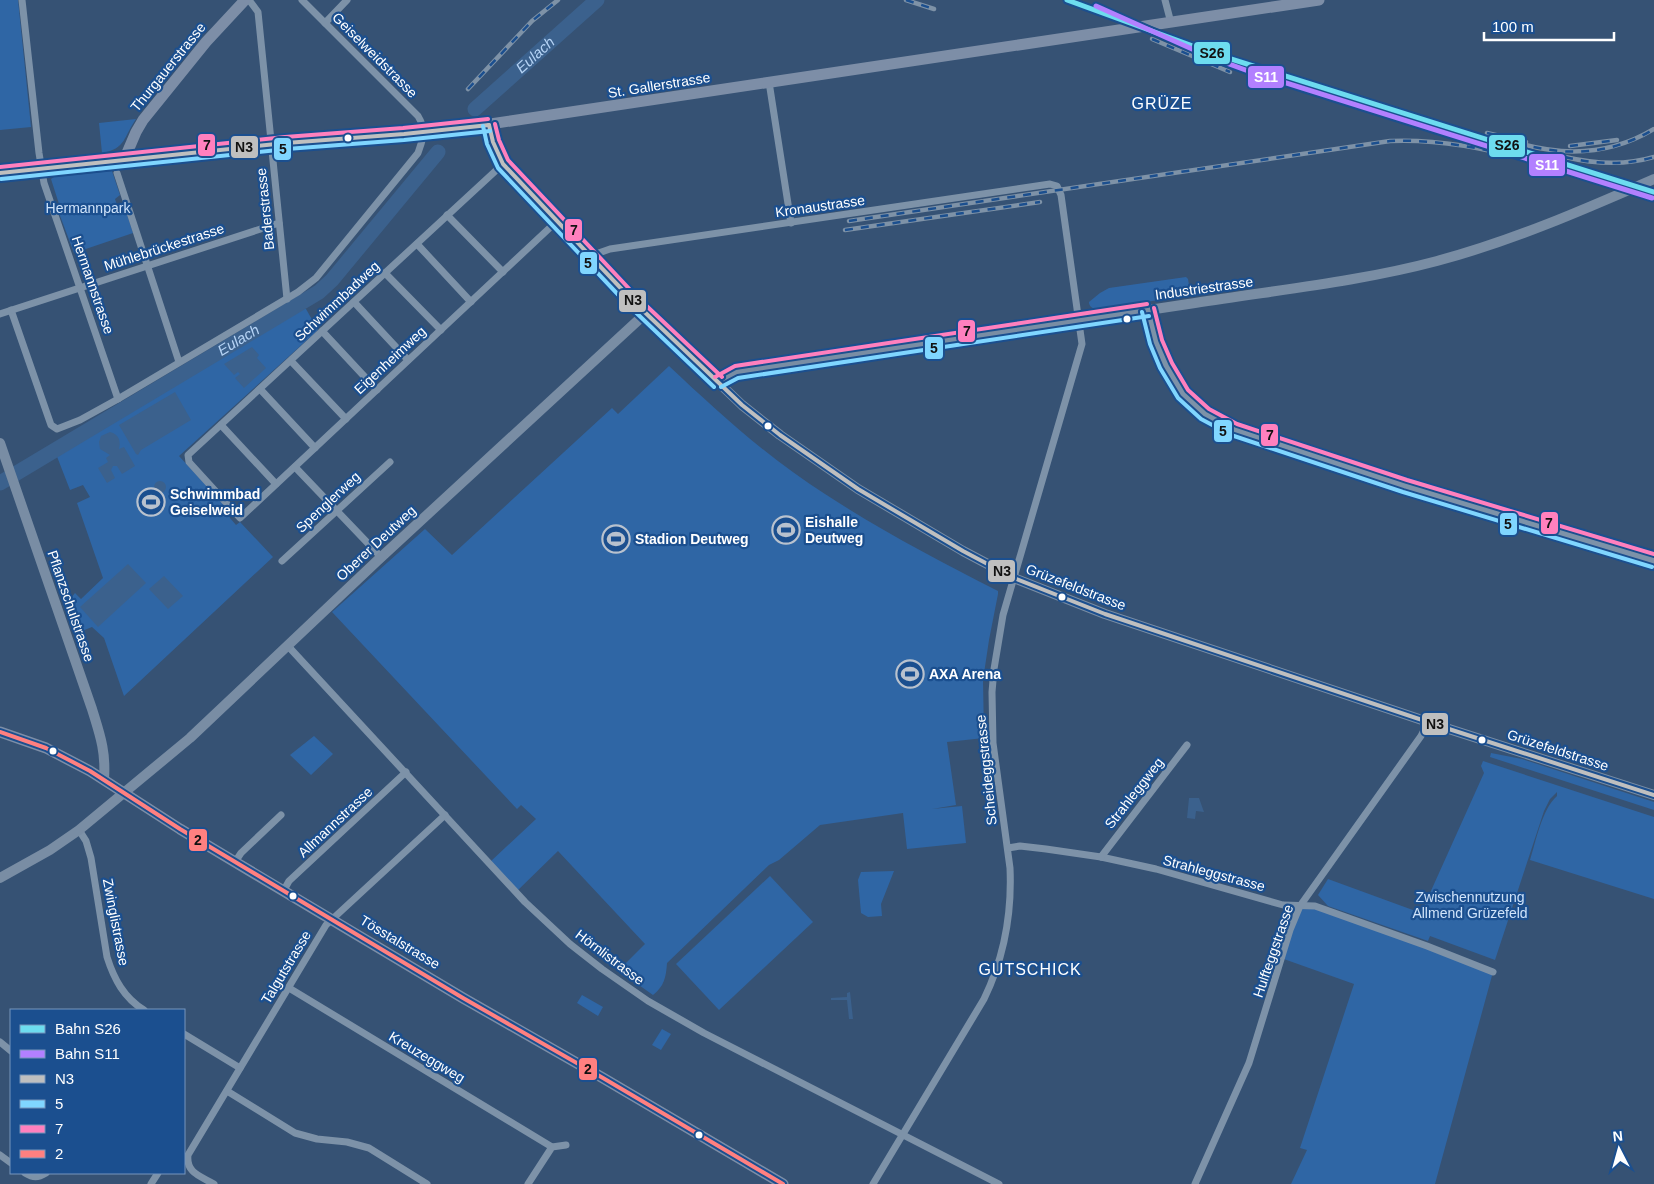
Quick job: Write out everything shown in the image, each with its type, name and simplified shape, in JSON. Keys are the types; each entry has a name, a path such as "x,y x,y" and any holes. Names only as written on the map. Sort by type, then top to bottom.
{"main road":[{"name":"Thurgauerstrasse","path":"124,160 143,120 206,42 247,0"},
{"name":"St. Gallerstrasse","path":"0,173 489,125 1319,0"},
{"name":"Tösstalstrasse","path":"0,732 46,748 104,779 235,862 332,918 463,998 603,1078 766,1178 783,1184"}],"street":[{"name":"Hermannstrasse","path":"22,0 44,183 118,399"},
{"name":"Baderstrasse","path":"247,0 258,12 287,299"},
{"name":"Geiselweidstrasse","path":"302,0 418,116 423,124 424,132"},
{"path":"325,23 347,0"},
{"path":"1165,0 1171,22"},
{"path":"769,82 791,223"},
{"name":"Grüzefeldstrasse","path":"489,125 493,142 503,164 590,256 742,405 780,435 858,490 936,536 1014,578 1105,614 1654,795"},
{"path":"11,310 51,425 56,428 64,427 118,399 287,299 316,278 418,154 424,132"},
{"name":"Schwimmbadweg","path":"240,518 189,462 188,456 503,164"},
{"path":"118,173 179,362"},
{"name":"Industriestrasse","path":"718,382 736,372 1350,280 1438,261 1542,227 1654,179"},
{"name":"Kronaustrasse","path":"590,256 610,249 1050,184 1054,185"},
{"name":"Scheideggstrasse","path":"873,1184 984,999 994,978 1001,954 1008,914 1010,882 1008,848 993,743 992,692 994,669 1003,615 1082,344 1061,195 1058,188 1054,185"},
{"path":"447,215 503,272"},
{"name":"Eigenheimweg","path":"240,518 558,221"},
{"name":"Mühlebrückestrasse","path":"0,314 279,223"},
{"path":"417,244 471,302"},
{"path":"385,273 441,330"},
{"path":"354,302 408,360"},
{"path":"1148,310 1156,342 1166,366 1183,394 1205,414 1234,430 1405,486 1654,561"},
{"name":"Oberer Deutweg","path":"0,878 50,850 79,830 190,738 381,557 646,312"},
{"path":"322,331 377,390"},
{"path":"291,361 346,419"},
{"path":"260,389 315,448"},
{"path":"221,425 276,484"},
{"name":"Pflanzschulstrasse","path":"1,450 95,717 105,755 104,779"},
{"name":"Spenglerweg","path":"282,561 390,462"},
{"path":"295,467 381,557"},
{"name":"Hörnlistrasse","path":"287,645 525,902 570,944 602,970 648,1001 704,1033 999,1184"},
{"name":"Hulfteggstrasse","path":"1195,1184 1249,1063 1290,930 1300,906 1421,736 1428,722"},
{"name":"Strahleggweg","path":"1101,857 1187,745"},
{"name":"Allmannstrasse","path":"284,890 289,881 406,772"},
{"path":"235,862 241,853 281,815"},
{"name":"Talgutstrasse","path":"186,1162 188,1155 326,925 445,815"},
{"name":"Zwinglistrasse","path":"79,830 86,841 91,858 107,957 114,976 123,992 131,1001 143,1009"},
{"name":"Strahleggstrasse","path":"1008,848 1020,846 1101,857 1283,905 1316,906 1493,972"},
{"name":"Kreuzeggweg","path":"289,988 552,1146"},
{"path":"185,1035 240,1068"},
{"path":"0,1042 10,1050"},
{"path":"227,1091 295,1133 316,1139 347,1142 369,1148 427,1184"},
{"path":"528,1184 552,1146 566,1145"},
{"path":"186,1162 191,1170 214,1184"},
{"path":"27,1174 38,1178 44,1174"}],"green space":[{"path":"0,0 18,0 31,127 0,130"},
{"path":"136,119 120,145 102,153 99,123"},
{"name":"Hermannpark","path":"112,171 120,195 115,199 117,205 124,205 133,233 74,253 56,205 59,204 51,179 54,177"},
{"path":"1186,277 1190,291 1187,296 1097,309 1092,308 1089,303 1109,288"},
{"name":"Schwimmbad Geiselweid","path":"303,308 306,309 318,330 179,456 225,506 230,518 236,525 240,522 273,557 124,696 104,638 92,627 82,631 71,598 75,593 81,599 103,578 77,503 90,497 83,485 70,490 56,454"},
{"path":"669,366 744,434 804,480 888,533 998,591 998,594 983,680 984,738 947,742 956,805 932,809 962,806 966,843 907,849 903,813 820,825 779,860 769,865 667,963 664,981 653,995 592,952 595,948 623,966 645,944 558,851 516,892 490,862 536,819 521,805 517,809 332,612 425,529 452,555 612,408 618,414"},
{"path":"314,736 333,754 311,775 290,755"},
{"path":"1491,753 1522,759 1654,802 1654,810 1490,757"},
{"name":"Zwischennutzung Allmend Grüzefeld","path":"1483,761 1654,817 1654,899 1530,860 1543,817 1557,796 1557,792 1550,799 1544,811 1495,960 1430,936 1428,941 1328,906 1318,895 1328,879 1421,913 1484,773 1481,766"},
{"path":"894,871 881,904 882,916 868,917 861,913 858,880 861,872"},
{"path":"770,876 813,922 719,1010 676,964"},
{"path":"1300,906 1315,906 1493,972 1435,1184 1291,1184 1307,1150 1300,1148 1354,984 1281,958"},
{"path":"582,995 603,1007 598,1016 577,1003"},
{"path":"662,1029 671,1034 661,1050 652,1045"}],"shaded area":[{"path":"252,347 259,355 257,358 266,368 244,388 235,378 240,374 238,372 234,375 224,364"},
{"path":"175,392 191,420 141,450 138,455 136,454 119,425"},
{"path":"110,432 117,436 120,443 119,449 124,447 135,466 122,474 117,466 113,466 111,470 115,478 107,483 98,468 108,462 106,458 110,455 100,449 99,442 101,436"},
{"path":"158,481 162,481 166,487 162,493 158,493 154,489 154,485"},
{"path":"128,564 146,583 98,627 80,607"},
{"path":"164,576 183,596 168,609 149,589"},
{"path":"1189,798 1199,798 1204,812 1196,811 1195,819 1187,818"},
{"path":"850,992 853,1019 849,1019 847,1000 831,1000 831,998 847,997 847,993"}],"waterway":[{"name":"Eulach","path":"475,109 597,0"},
{"name":"Eulach","path":"0,483 319,292 332,280 438,152"}],"railway":[{"path":"468,89 532,21 558,0"},
{"path":"906,0 934,9"},
{"path":"1152,39 1230,72"},
{"path":"1229,65 1470,142"},
{"path":"1518,143 1553,150 1588,151 1605,149 1621,144 1638,138 1654,129"},
{"path":"1487,133 1526,142"},
{"path":"1570,146 1617,140"},
{"path":"849,221 1390,141 1424,141 1459,145 1527,160"},
{"path":"1565,157 1610,163 1632,162 1654,157"},
{"path":"845,230 1040,202"}],"rail line":[{"name":"S26","path":"1067,0 1212,53 1654,192"},
{"name":"S11","path":"1096,6 1210,57 1251,72 1652,198"}],"transit line":[{"name":"7","path":"0,167 285,137 488,119"},
{"name":"7","path":"495,124 499,140 508,160 636,296 722,377"},
{"name":"N3","path":"489,125 493,142 503,164 632,300 742,405 780,435 858,489 963,551 1014,578 1105,614 1452,730 1654,795"},
{"name":"N3","path":"0,173 286,143 489,125"},
{"name":"5","path":"483,126 487,144 498,168 627,304 714,387"},
{"name":"5","path":"1,179 287,149 490,131"},
{"name":"7","path":"715,377 735,366 1147,304"},
{"name":"7","path":"1154,308 1162,340 1172,363 1188,390 1209,409 1237,424 1407,480 1654,554"},
{"name":"5","path":"1142,312 1150,344 1160,368 1178,398 1201,419 1231,435 1403,492 1652,567"},
{"name":"5","path":"721,387 738,378 1149,316"},
{"name":"2","path":"0,732 46,748 90,771 180,829 463,998 783,1184"}],"place":[{"name":"Schwimmbad Geiselweid","path":"151,502"},
{"name":"Eishalle Deutweg","path":"786,530"},
{"name":"Stadion Deutweg","path":"616,539"},
{"name":"AXA Arena","path":"910,674"}],"district":[{"name":"GRÜZE","path":"1162,103"},
{"name":"GUTSCHICK","path":"1030,969"}]}
